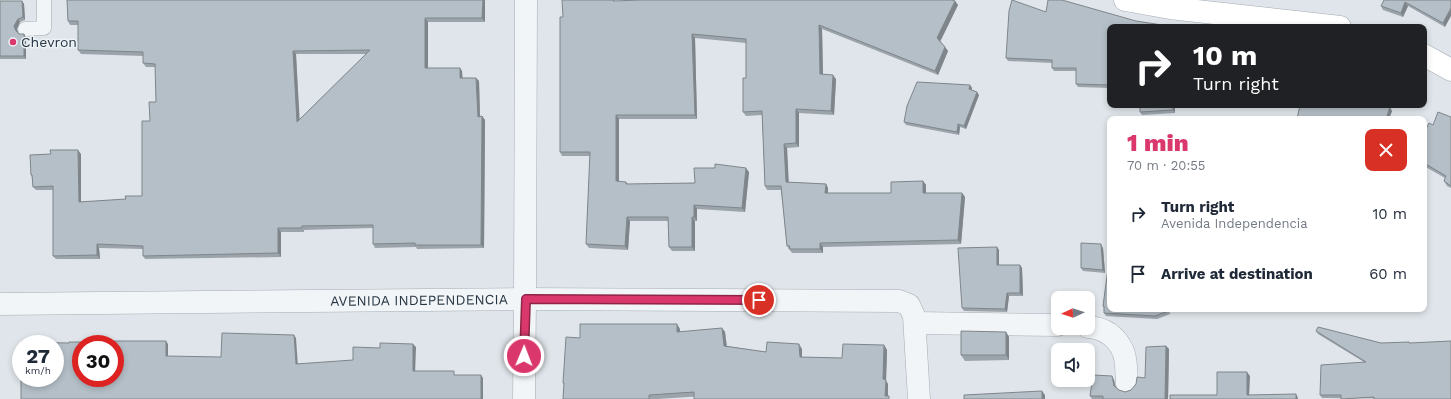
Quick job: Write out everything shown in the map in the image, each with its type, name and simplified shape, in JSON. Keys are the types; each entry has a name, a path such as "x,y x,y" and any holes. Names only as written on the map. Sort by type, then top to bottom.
{"main road":[{"path":"1125,0 1170,8 1313,24"},
{"path":"1427,57 1451,70"}],"street":[{"path":"524,399 526,299 526,0"},
{"name":"AVENIDA INDEPENDENCIA","path":"0,304 526,299 899,301 912,314 1051,324"},
{"path":"912,314 919,399"},
{"path":"1095,327 1113,336 1124,352 1127,383"}],"lane":[{"path":"25,29 44,28 44,0"}],"building":[{"path":"67,0 483,0 482,18 425,18 425,68 460,68 460,78 476,78 478,117 482,116 481,245 415,245 415,243 373,244 373,225 302,226 302,228 278,228 278,253 143,256 143,246 97,244 97,255 53,256 53,186 33,187 30,155 51,154 50,150 78,150 79,202 126,199 125,196 142,196 142,121 150,121 149,102 156,102 155,64 143,63 143,52 78,50 78,21 68,21","holes":["370,50 297,122 293,51"]},
{"path":"562,0 955,1 937,38 945,47 935,71 819,25 820,74 833,75 831,111 796,109 796,143 784,144 786,182 826,184 825,193 891,193 891,182 923,181 923,193 962,193 958,240 820,243 820,249 789,249 790,246 787,246 781,186 765,186 762,111 743,112 743,78 746,78 746,39 692,34 695,115 616,115 616,181 626,182 626,184 695,183 694,168 715,168 715,164 746,168 742,208 694,205 694,217 692,217 692,247 669,247 668,217 627,217 625,246 586,244 590,152 560,152 560,17 563,17"},
{"path":"1012,0 1046,12 1048,0 1062,0 1136,21 1156,24 1107,24 1107,85 1076,84 1076,68 1052,68 1052,60 1006,58 1009,11"},
{"path":"1384,0 1451,0 1451,8 1443,23 1405,2 1401,13 1381,6"},
{"name":"Chevron","path":"0,1 22,1 23,17 18,19 14,26 19,34 24,34 24,56 0,56"},
{"path":"917,82 970,85 969,89 977,92 964,126 958,124 957,132 904,122 907,106"},
{"path":"1140,108 1173,108 1173,110 1140,112"},
{"path":"1299,108 1390,108 1387,116 1298,116"},
{"path":"1438,112 1451,117 1451,186 1444,181 1446,176 1427,165 1427,127 1429,123 1433,125"},
{"path":"1081,243 1101,244 1103,270 1081,268"},
{"path":"997,247 997,265 1020,265 1020,293 1007,293 1005,309 962,308 958,248"},
{"path":"1107,276 1107,312 1165,312 1155,316 1104,313 1103,306"},
{"path":"580,324 677,324 677,332 722,328 724,346 766,352 767,342 799,344 800,357 842,358 843,344 884,345 883,379 886,380 885,396 889,396 889,399 694,399 694,392 649,395 649,399 563,399 566,337 580,338"},
{"path":"1318,327 1381,343 1451,341 1451,399 1374,399 1374,397 1341,399 1341,395 1320,395 1321,365 1366,362 1316,331"},
{"path":"961,331 1006,332 1006,355 961,355"},
{"path":"222,333 294,335 296,364 353,360 353,347 380,348 380,343 413,344 413,371 454,371 454,375 481,375 481,399 21,399 21,387 64,387 64,343 72,342 72,387 124,387 124,341 166,341 166,356 221,357"},
{"path":"1166,346 1165,399 1103,399 1103,396 1090,396 1091,387 1095,387 1095,375 1112,376 1114,386 1125,392 1131,390 1136,384 1137,377 1145,378 1146,347"},
{"path":"1217,372 1247,372 1247,395 1296,394 1296,399 1170,399 1170,395 1217,395"},
{"path":"1042,391 1042,399 964,399 964,395"}],"place":[{"name":"Chevron","path":"13,42"}],"route":[{"path":"524,356 526,299 759,300"}]}
